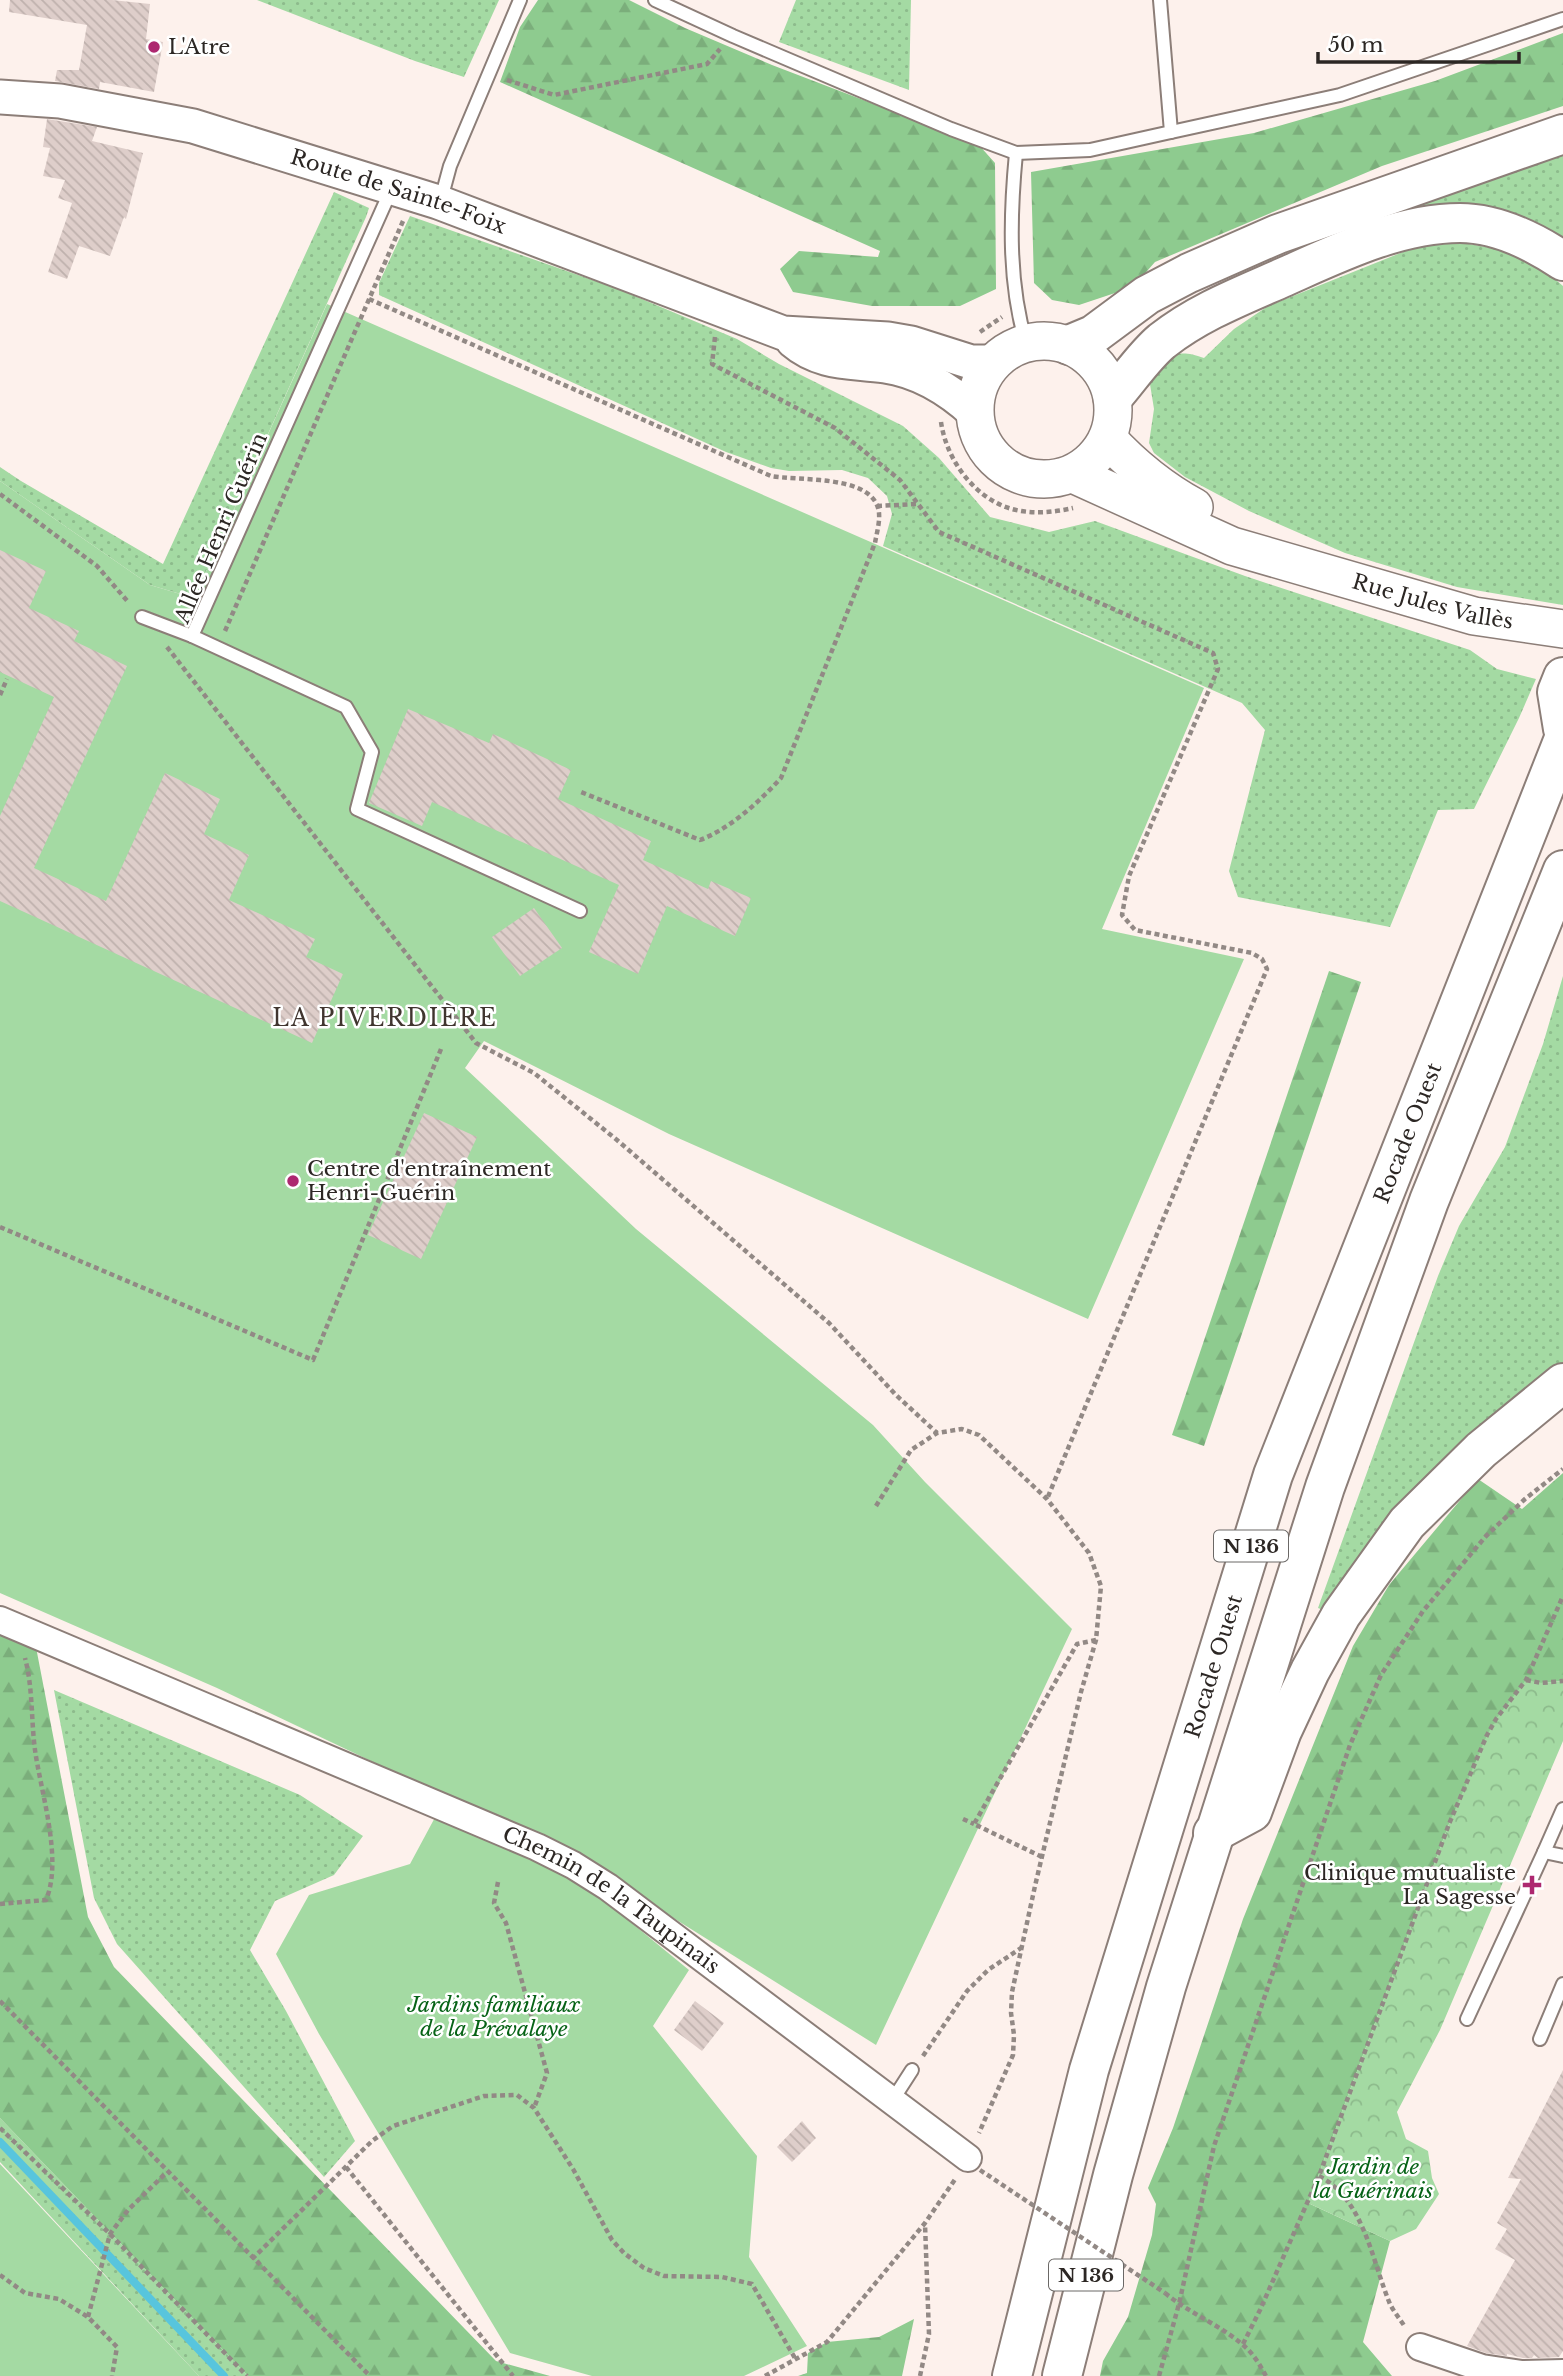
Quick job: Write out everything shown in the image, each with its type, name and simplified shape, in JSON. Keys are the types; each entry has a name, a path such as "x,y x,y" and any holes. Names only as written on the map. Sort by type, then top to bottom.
{"highway":[{"path":"1069,345 1093,335 1157,290 1189,273 1266,240 1436,177 1563,134"},
{"path":"1113,397 1159,343 1194,318 1312,264 1382,237 1430,225 1462,223 1488,227 1516,236 1542,247 1563,261"},
{"path":"1563,677 1557,692 1563,729"},
{"name":"Rocade Ouest","path":"1012,2376 1089,2070 1273,1475 1563,741"},
{"name":"Rocade Ouest","path":"1062,2376 1113,2175 1166,1987 1325,1487 1434,1189 1563,870"},
{"path":"1213,1833 1252,1812 1282,1731 1310,1671 1341,1615 1408,1523 1481,1450 1563,1382"}],"main road":[{"path":"1048,341 1069,345 1095,364 1105,376 1113,397 1114,415 1108,439 1094,459 1073,474 1040,480 1023,476 1008,469 984,445 975,413 979,386 994,362 1014,348 1026,343 1048,341"},
{"name":"Rue Jules Vallès","path":"1108,439 1140,470 1175,496 1306,566"},
{"name":"Rue Jules Vallès","path":"1073,474 1232,547 1474,616 1563,629"}],"street":[{"name":"Route de Sainte-Foix","path":"0,97 60,102 193,126 415,194 783,333 802,348 832,360 886,366 914,375 943,387 975,413"},
{"name":"Route de Sainte-Foix","path":"783,333 900,341 971,362 994,362"},
{"name":"Chemin de la Taupinais","path":"8,1624 537,1847 573,1865 608,1887 974,2164"},
{"path":"1420,2347 1482,2368 1522,2374 1563,2373"}],"lane":[{"name":"Allée Henri Guérin","path":"520,0 450,166 415,194 192,636 346,707 372,752 356,809 580,911"},
{"path":"655,0 951,129 1016,153 1090,150 1340,95 1563,19"},
{"path":"1160,0 1171,132"},
{"path":"1016,153 1011,232 1017,312 1026,343"},
{"path":"142,617 192,636"},
{"path":"1467,2019 1563,1809"},
{"path":"1544,1852 1563,1856"},
{"path":"1540,2039 1563,1984"},
{"path":"891,2102 912,2070"}],"path":[{"path":"488,74 554,95 707,64 733,36"},
{"path":"218,648 415,194"},
{"path":"369,299 771,476 856,486 870,496 877,506 879,517 875,543 781,778 763,798 714,835 700,840 581,792"},
{"path":"711,305 715,337 712,364 835,428 900,480 939,533 1213,653 1218,669 1129,876 1122,915 1135,930 1252,953 1262,959 1267,969 1047,1499"},
{"path":"0,494 97,566 142,617 476,1043 534,1073 617,1140 829,1323 896,1395 937,1433"},
{"path":"877,506 918,504"},
{"path":"0,695 7,679"},
{"path":"0,1227 313,1360 441,1049"},
{"path":"765,2376 827,2342 948,2191 974,2164 1013,2055 1012,1992 1042,1857 1096,1640 1101,1586 1089,1553 1047,1499 979,1435 962,1429 937,1433 911,1450 876,1506"},
{"path":"1159,2376 1179,2304 1214,2146 1350,1745 1381,1675 1423,1611 1486,1536 1525,1499 1563,1469"},
{"path":"1243,2344 1319,2175 1449,1824 1487,1735 1526,1681 1563,1596"},
{"path":"0,1904 46,1900 52,1886 48,1816 35,1752 28,1669 8,1624"},
{"path":"974,1824 1077,1644 1096,1640"},
{"path":"1526,1681 1563,1681"},
{"path":"962,1819 1042,1857"},
{"path":"498,1882 494,1903 506,1923 547,2073 534,2108"},
{"path":"912,2070 967,1991 988,1970 1022,1947"},
{"path":"0,2001 370,2376"},
{"path":"253,2259 372,2141 393,2126 484,2096 517,2095 534,2108 573,2169 612,2240 624,2253 644,2268 664,2276 722,2277 752,2284 796,2360"},
{"path":"0,2128 110,2234 247,2376"},
{"path":"974,2164 1179,2304 1243,2344 1253,2354 1266,2376"},
{"path":"346,2166 513,2376"},
{"path":"89,2317 110,2234 128,2210 167,2172"},
{"path":"1319,2175 1337,2188 1352,2208 1391,2306 1420,2347"},
{"path":"920,2376 929,2334 925,2222"},
{"path":"0,2275 25,2293 59,2298 89,2317 117,2347 112,2376"}],"green space":[{"path":"257,0 499,0 464,77"},
{"path":"538,0 629,0 685,28 772,65 978,144 995,163 996,289 960,306 872,306 793,292 780,269 799,251 878,257 880,251 500,82 520,27"},
{"path":"796,0 911,0 909,90 779,42"},
{"path":"1563,33 1563,106 1382,166 1155,262 1133,287 1079,305 1052,300 1034,283 1031,172 1254,133 1435,81"},
{"path":"1563,142 1563,248 1418,213 1419,192"},
{"path":"334,192 369,208 366,217 194,598 150,585 0,481 0,467 163,564"},
{"path":"410,216 618,289 737,339 779,364 903,426 939,458 990,517 1049,532 1095,521 1245,576 1470,650 1497,669 1536,679 1474,809 1438,810 1390,927 1238,897 1229,871 1265,730 1242,703 883,546 892,514 887,496 868,478 842,470 789,471 771,468 726,452 379,295 379,283"},
{"path":"1455,242 1500,250 1526,260 1563,286 1563,605 1457,587 1345,553 1249,511 1185,477 1154,453 1149,443 1154,409 1149,378 1173,356 1185,354 1204,358 1234,329 1268,306 1423,244"},
{"name":"Centre d'entraînement Henri-Guérin","path":"327,304 1204,688 1102,929 1244,959 1088,1319 669,1134 484,1041 465,1068 636,1229 873,1425 925,1482 1072,1629 876,2045 584,1862 217,1688 0,1593 0,481 150,585 194,598"},
{"path":"1329,971 1361,982 1204,1446 1172,1435"},
{"path":"1563,976 1563,1367 1331,1613 1318,1608 1438,1276 1459,1226 1505,1147 1543,1044"},
{"path":"1563,1473 1563,1681 1526,1681 1449,1824 1308,2203 1390,2241 1363,2342 1392,2376 1100,2376 1103,2361 1128,2317 1152,2235 1156,2204 1148,2188 1173,2128 1243,1919 1353,1646 1389,1585 1478,1479 1522,1509"},
{"path":"0,1629 35,1642 88,1917 114,1967 496,2361 550,2376 248,2376 0,2118"},
{"name":"Jardin de la Guérinais","path":"1526,1680 1541,1683 1563,1681 1563,1741 1440,2030 1397,2112 1406,2139 1428,2151 1432,2178 1439,2194 1416,2229 1390,2241 1308,2203 1449,1824 1487,1735"},
{"path":"54,1690 300,1795 363,1836 334,1875 275,1901 250,1950 286,2011 355,2141 324,2177 117,1944 94,1898"},
{"name":"Jardins familiaux de la Prévalaye","path":"439,1810 573,1875 689,1970 653,2026 757,2156 749,2257 807,2346 744,2376 592,2376 510,2353 319,2034 276,1954 309,1895 410,1864"},
{"path":"0,2118 248,2376 199,2376 0,2162"},
{"path":"0,2164 199,2376 0,2376"},
{"path":"914,2319 902,2376 798,2376 807,2373 808,2353 827,2342 879,2337"}],"building":[{"path":"10,0 112,0 150,4 146,39 163,42 154,92 100,82 99,89 55,81 57,70 79,70 87,25 9,12"},
{"path":"47,119 97,127 92,141 143,153 126,219 124,217 110,256 79,246 67,279 48,272 72,203 58,198 65,180 43,176 50,148 43,147"},
{"path":"0,550 46,571 29,608 79,631 74,641 127,666 34,868 106,901 165,773 220,799 204,834 249,855 229,900 315,939 306,957 343,974 312,1043 0,901 0,816 54,697 0,672"},
{"path":"408,709 489,743 493,734 571,770 558,799 651,841 643,860 708,889 711,881 751,898 735,936 667,906 638,974 589,952 619,885 432,802 422,826 369,803"},
{"path":"534,908 562,948 520,976 492,937"},
{"path":"424,1113 477,1137 421,1259 368,1235"},
{"path":"695,2001 724,2023 702,2051 674,2030"},
{"path":"1563,2070 1563,2351 1559,2357 1538,2358 1534,2355 1532,2358 1523,2358 1486,2353 1467,2346 1515,2260 1495,2249 1507,2229 1497,2223 1521,2179 1508,2178"},
{"path":"802,2121 816,2138 792,2162 777,2147"}],"waterway":[{"path":"0,2142 224,2376"}],"place":[{"name":"L'Atre","path":"154,47"},
{"name":"Centre d'entraînement Henri-Guérin","path":"293,1181"},
{"name":"Clinique mutualiste La Sagesse","path":"1532,1885"}],"district":[{"name":"LA PIVERDIÈRE","path":"385,1018"}]}
